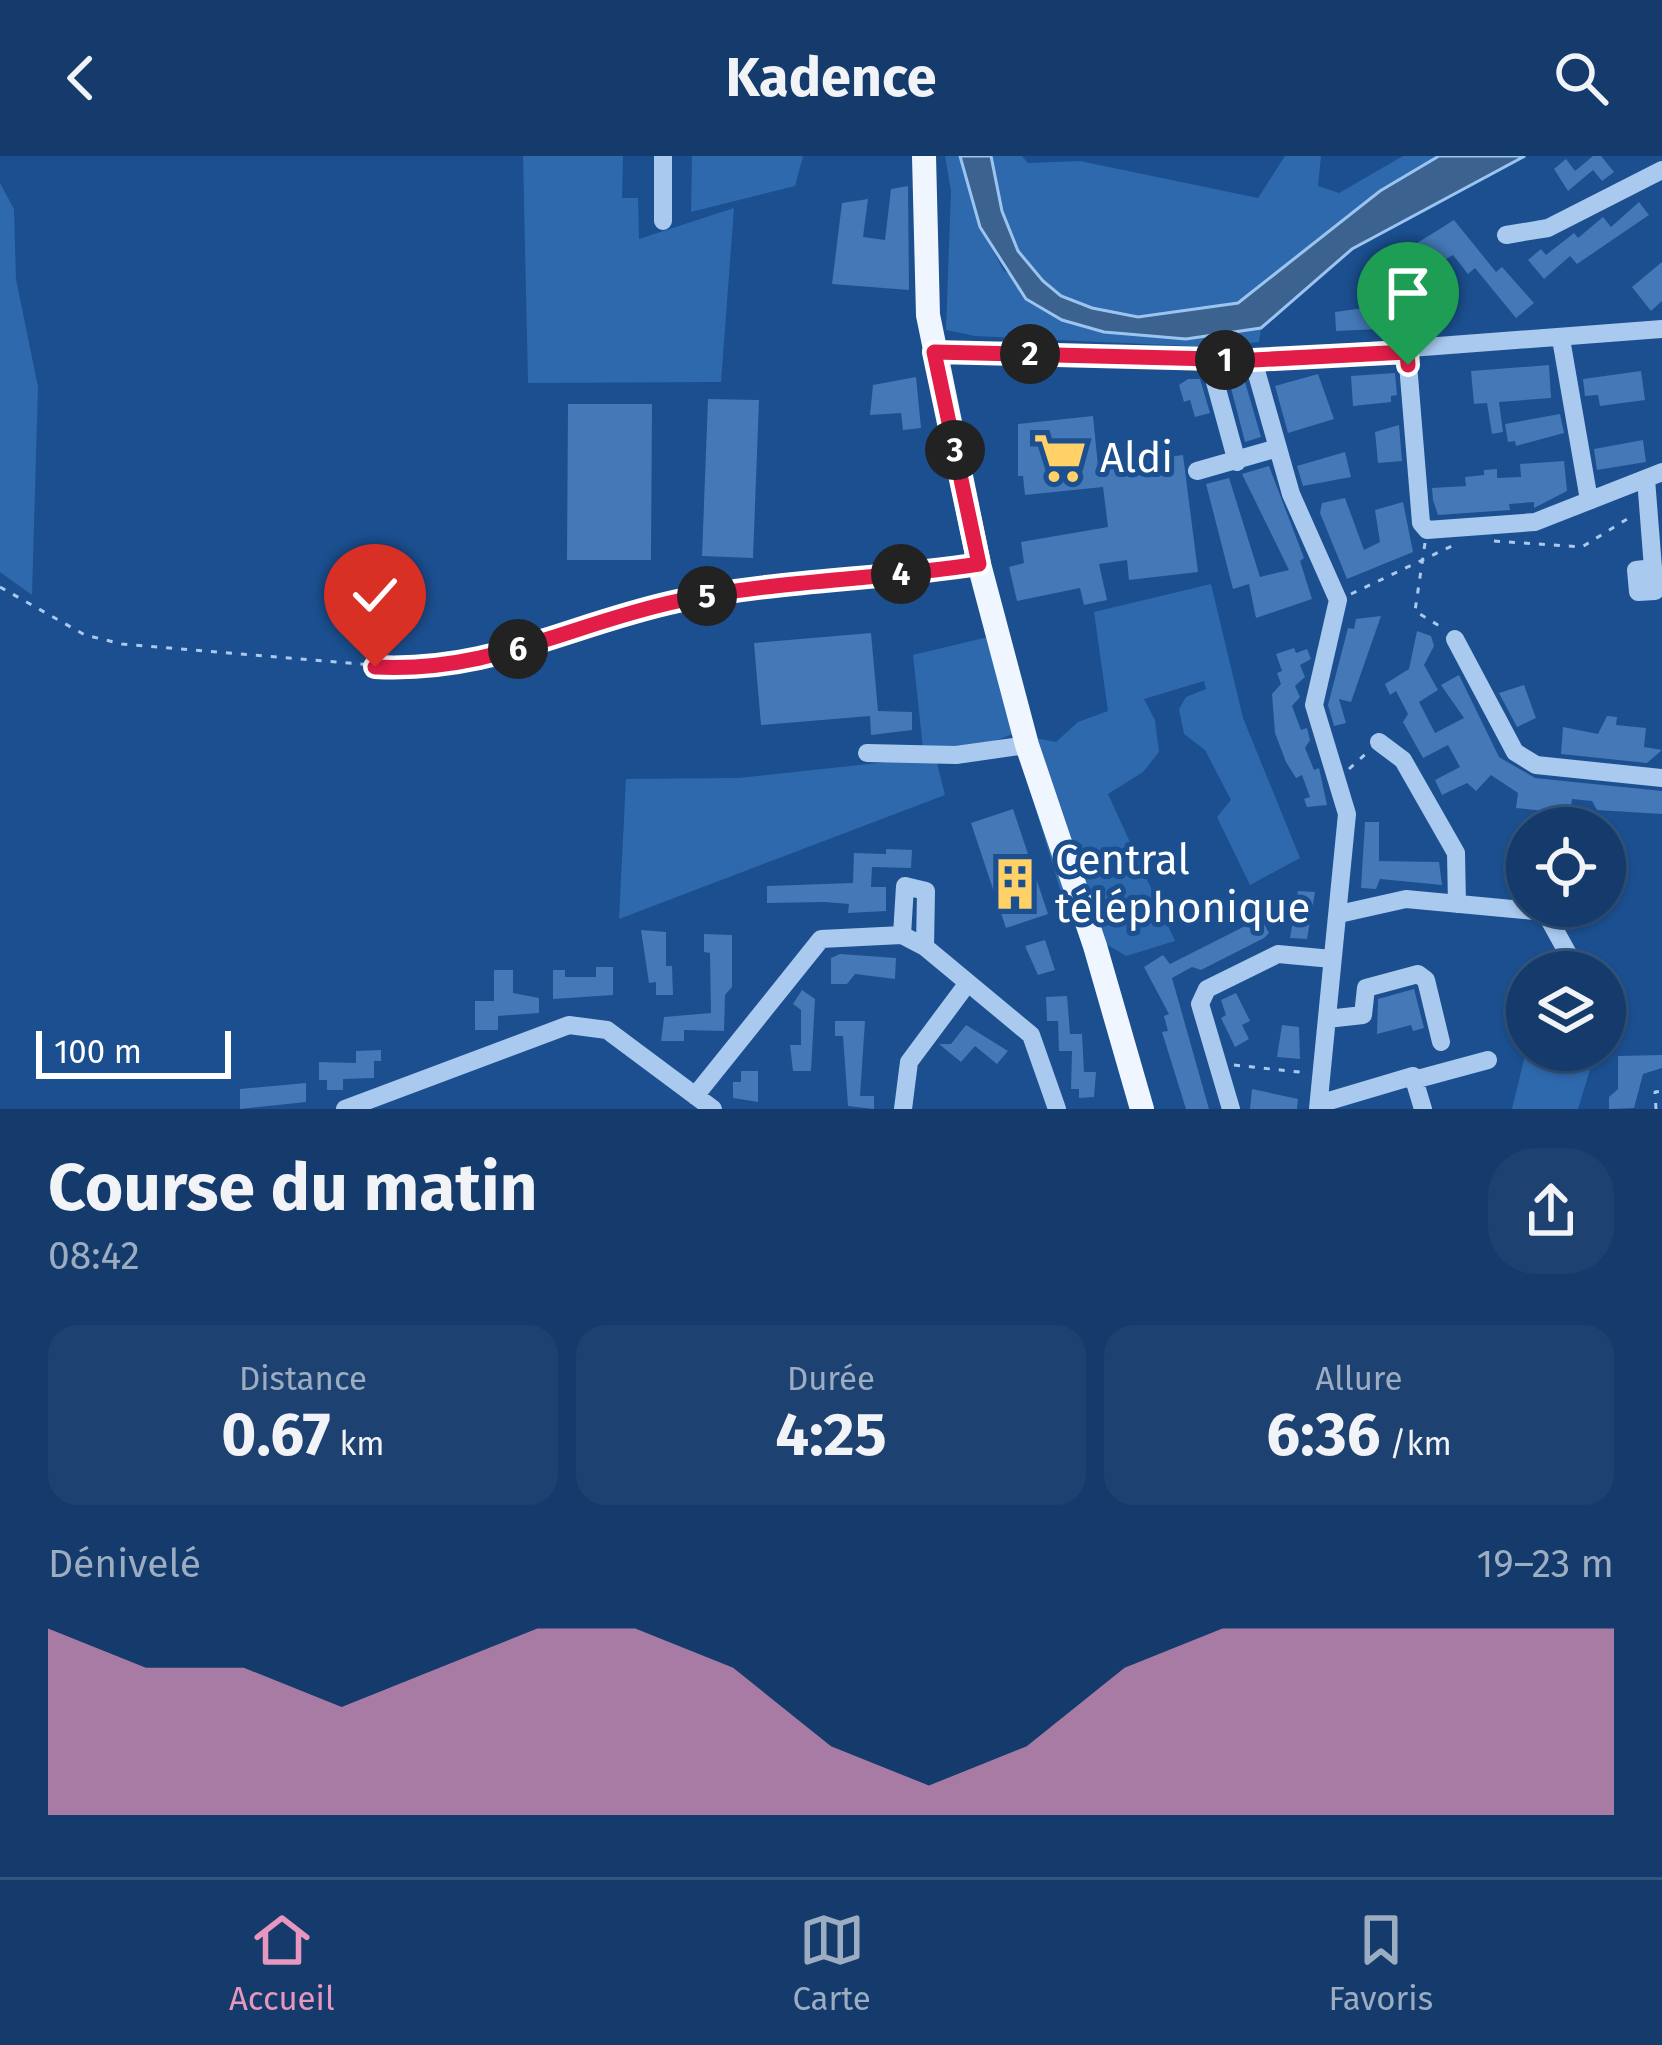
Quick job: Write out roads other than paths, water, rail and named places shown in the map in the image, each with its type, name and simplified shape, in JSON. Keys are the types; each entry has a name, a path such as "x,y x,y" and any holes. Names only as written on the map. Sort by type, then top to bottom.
{"main road":[{"path":"924,156 924,268 934,352 979,564 1027,745 1095,946 1142,1109"}],"street":[{"path":"663,156 663,221"},
{"path":"1506,235 1548,228 1662,170"},
{"path":"934,352 1253,360 1407,352 1662,329"},
{"path":"1561,339 1589,500"},
{"path":"1407,352 1421,523 1427,530 1534,522 1654,476"},
{"path":"1209,360 1237,462"},
{"path":"1253,360 1292,494 1338,600 1314,705 1347,814 1318,1106 1413,1076 1423,1109"},
{"path":"1197,471 1278,448"},
{"path":"1653,568 1648,506 1654,476"},
{"path":"673,602 752,587 979,564"},
{"path":"1455,639 1515,752 1536,765 1662,778"},
{"path":"1379,742 1403,760 1456,853 1457,904"},
{"path":"867,753 956,755 1027,745"},
{"path":"902,935 905,886 919,886 926,891 925,947"},
{"path":"1339,914 1406,899 1506,907"},
{"path":"695,1096 821,939 902,935 925,947 1036,1042 1057,1109"},
{"path":"1232,1109 1200,1004 1208,988 1278,954 1333,959"},
{"path":"1327,1019 1363,1015 1366,988 1418,974 1426,980 1441,1042"},
{"path":"903,1109 909,1062 968,984"},
{"path":"345,1109 401,1100 568,1025 607,1030 713,1109"},
{"path":"1414,1081 1488,1060"}],"place":[{"name":"Aldi","path":"1060,458"},
{"name":"Central téléphonique","path":"1015,884"}]}
